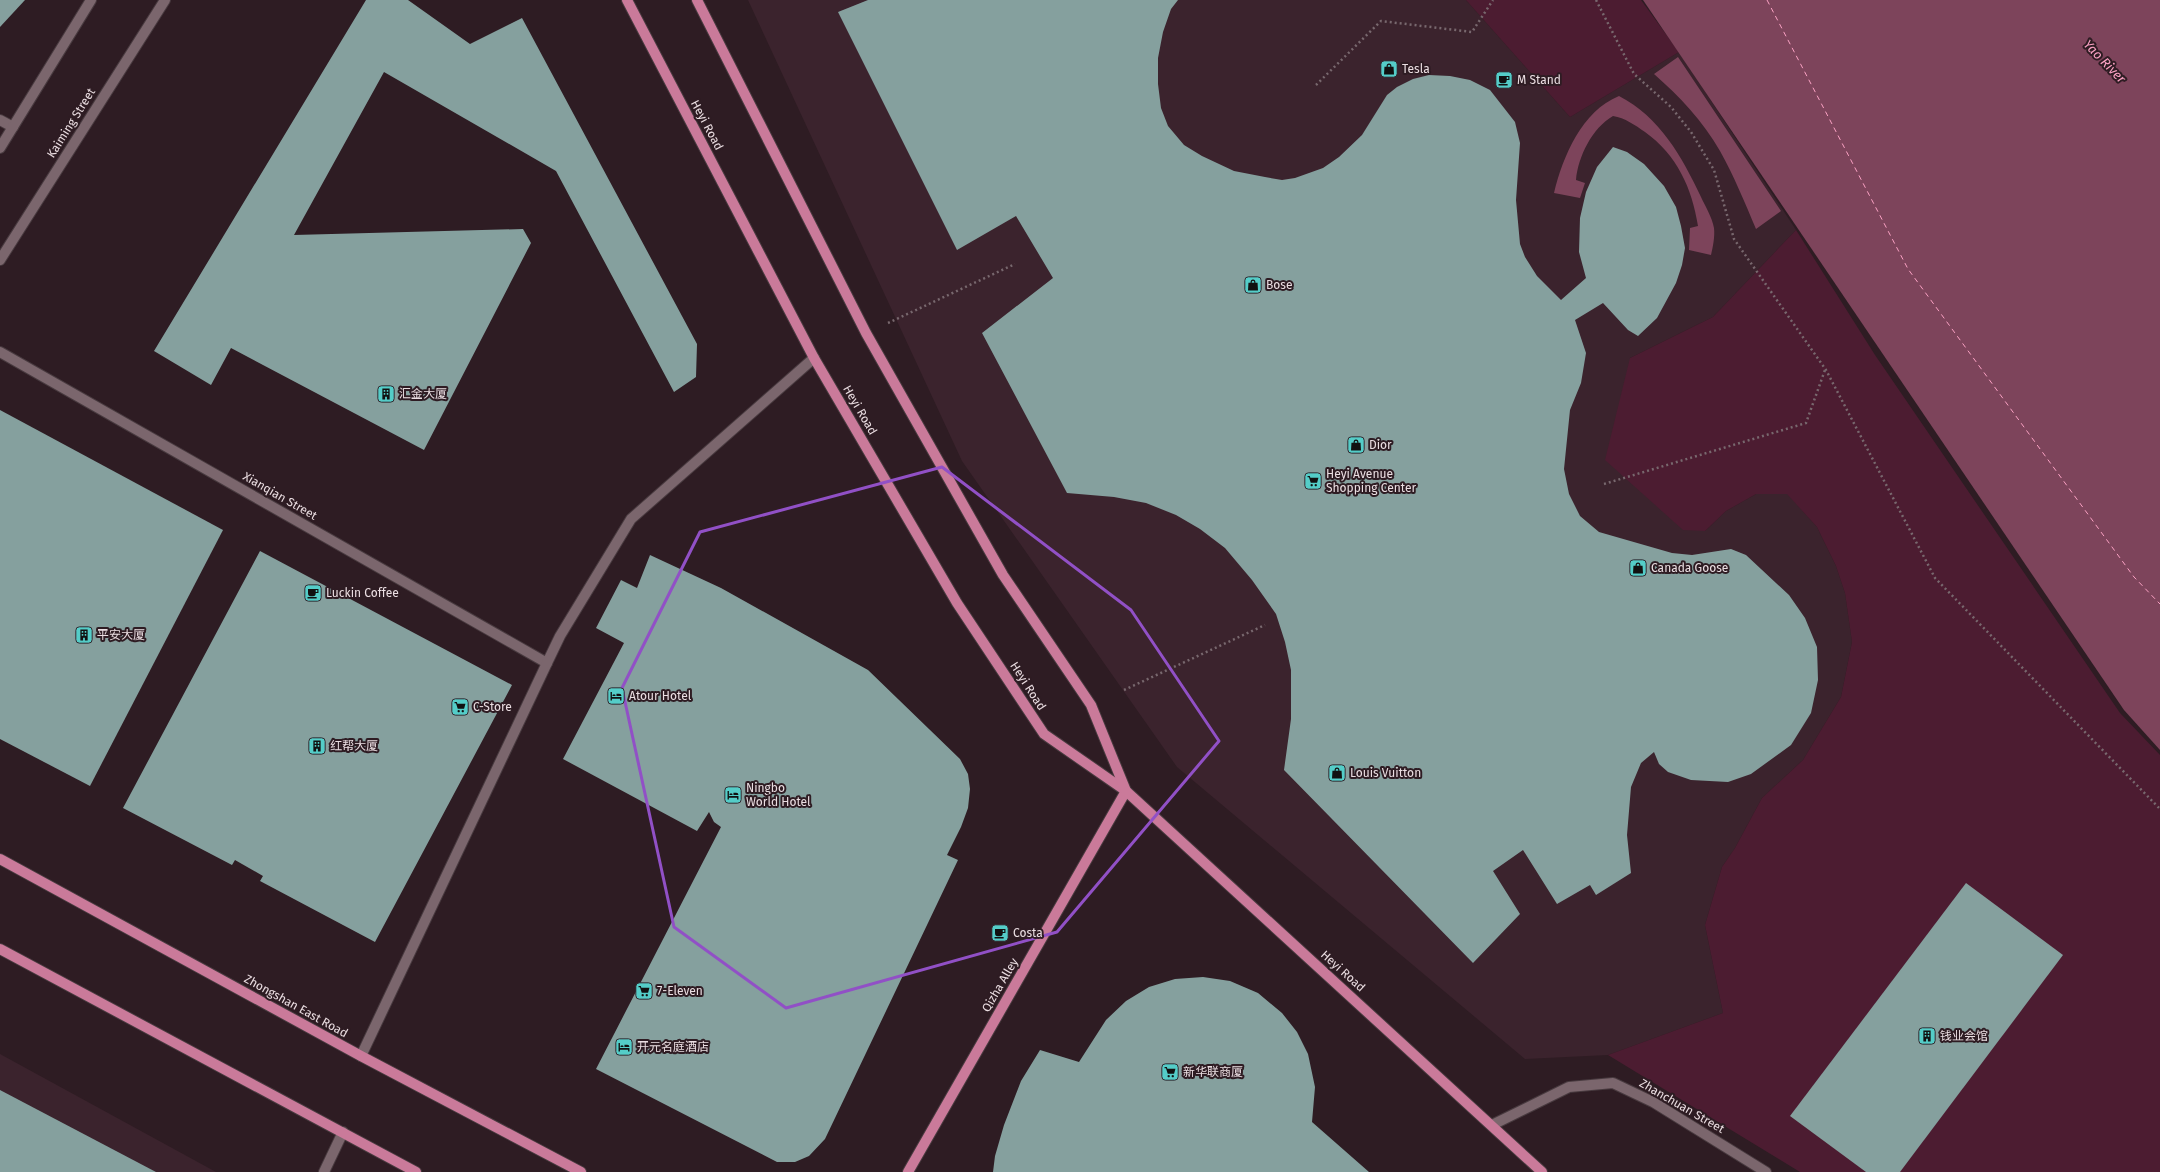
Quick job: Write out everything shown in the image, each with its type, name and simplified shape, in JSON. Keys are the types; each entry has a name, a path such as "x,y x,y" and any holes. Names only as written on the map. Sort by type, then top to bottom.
{"main road":[{"name":"Heyi Road","path":"627,0 814,358 957,603 1044,734 1126,791 1542,1172"},
{"name":"Heyi Road","path":"697,0 866,333 1003,575 1091,705 1126,791"},
{"name":"Qizha Alley","path":"908,1172 1126,791"},
{"name":"Zhongshan East Road","path":"0,859 361,1056 581,1172"},
{"path":"0,949 416,1172"}],"street":[{"path":"0,148 92,0"},
{"name":"Kaiming Street","path":"0,260 164,0"},
{"path":"0,120 13,127"},
{"name":"Xianqian Street","path":"0,352 547,663"},
{"path":"361,1056 560,636 631,519 814,358"},
{"name":"Zhanchuan Street","path":"1492,1125 1569,1087 1613,1083 1653,1102 1766,1172"},
{"path":"324,1172 343,1132"}],"path":[{"path":"1316,85 1381,21 1472,32 1493,0"},
{"path":"1596,0 1634,74 1671,107 1714,170 1734,239 1826,370 1934,578 2160,809"},
{"path":"866,333 1015,264"},
{"path":"1604,484 1806,423 1826,370"},
{"path":"1124,690 1265,625"}],"highlighted area":[{"path":"942,467 1131,610 1219,741 1057,932 786,1008 674,927 622,688 700,532"}],"shaded area":[{"path":"748,0 1466,0 1570,117 1679,52 1796,230 1713,317 1630,358 1705,531 1726,511 1756,494 1787,493 1817,527 1836,566 1845,593 1852,642 1841,697 1803,760 1762,798 1735,848 1722,867 1705,925 1723,1013 1608,1055 1525,1059 1177,767 962,461"},
{"path":"1466,0 1641,0 1679,52 1570,117"},
{"path":"1796,230 1875,355 2120,713 2160,755 2160,1172 1800,1172 1608,1055 1723,1013 1705,925 1722,867 1735,848 1762,798 1803,760 1841,697 1852,642 1845,593 1836,566 1817,527 1787,494 1756,494 1726,511 1705,531 1683,530 1605,460 1630,358 1713,317"},
{"path":"0,1054 216,1172 0,1172"}],"water":[{"name":"Yao River","path":"1643,0 2160,0 2160,750 2124,710"},
{"path":"1678,57 1781,211 1756,229 1730,170 1706,129 1690,110 1654,74"},
{"path":"1619,96 1634,105 1646,115 1658,127 1678,153 1694,182 1713,224 1714,238 1711,255 1689,250 1690,228 1698,226 1692,199 1681,173 1674,162 1656,141 1645,132 1622,118 1613,116 1605,121 1587,144 1577,171 1576,180 1585,183 1580,198 1554,193 1563,164 1576,136 1594,112"}],"building":[{"path":"0,0 25,0 0,27"},
{"path":"366,0 408,0 470,44 522,18 697,344 696,377 674,392 556,171 384,72 294,235 523,229 531,243 424,450 231,348 211,385 154,351"},
{"name":"Heyi Avenue Shopping Center","path":"868,0 1178,0 1171,9 1163,32 1158,58 1158,84 1161,108 1168,126 1184,145 1202,156 1234,171 1282,180 1295,178 1323,168 1339,157 1362,135 1387,95 1397,87 1413,79 1429,75 1450,76 1470,80 1490,90 1515,122 1520,143 1516,200 1520,244 1525,257 1537,276 1561,300 1586,278 1579,252 1580,218 1586,192 1597,167 1613,147 1627,152 1644,164 1664,186 1676,207 1685,248 1682,265 1676,283 1657,318 1638,336 1628,330 1603,303 1575,320 1586,353 1581,383 1570,410 1564,469 1569,494 1580,516 1599,532 1672,553 1692,555 1731,549 1746,555 1789,595 1805,618 1817,647 1818,680 1811,713 1791,745 1751,774 1728,782 1691,780 1668,772 1659,764 1654,752 1641,763 1631,787 1627,835 1631,873 1596,895 1590,885 1557,904 1523,850 1493,871 1520,914 1473,963 1284,770 1291,719 1291,670 1285,642 1276,614 1252,580 1225,548 1200,529 1176,515 1146,503 1114,497 1067,493 982,333 1053,278 1016,216 957,250 838,12"},
{"name":"平安大厦","path":"0,410 223,530 90,786 0,739"},
{"name":"红帮大厦","path":"260,551 512,685 375,942 260,881 263,876 235,860 232,865 123,808"},
{"path":"650,555 721,588 868,670 960,759 968,774 970,789 968,808 961,827 947,855 958,860 825,1139 809,1156 795,1162 777,1162 596,1069 721,827 714,822 709,812 697,831 563,759 624,643 596,628 621,580 637,588"},
{"name":"钱业会馆","path":"1966,883 2063,955 1900,1172 1866,1172 1790,1116"},
{"name":"新华联商厦","path":"1203,977 1230,981 1258,993 1282,1013 1297,1032 1308,1054 1315,1087 1312,1122 1369,1172 993,1172 995,1156 1004,1125 1021,1081 1040,1050 1079,1062 1106,1020 1126,1001 1149,987 1175,979"},
{"path":"0,1090 156,1172 0,1172"}],"ferry route":[{"path":"1767,0 1908,269 2134,577 2160,604"}],"place":[{"name":"Tesla","path":"1389,69"},
{"name":"M Stand","path":"1504,80"},
{"name":"Bose","path":"1253,285"},
{"name":"汇金大厦","path":"386,394"},
{"name":"Dior","path":"1356,445"},
{"name":"Heyi Avenue Shopping Center","path":"1313,481"},
{"name":"Canada Goose","path":"1638,568"},
{"name":"Luckin Coffee","path":"313,593"},
{"name":"平安大厦","path":"84,635"},
{"name":"Atour Hotel","path":"616,696"},
{"name":"C-Store","path":"460,707"},
{"name":"红帮大厦","path":"317,746"},
{"name":"Louis Vuitton","path":"1337,773"},
{"name":"Ningbo World Hotel","path":"733,795"},
{"name":"Costa","path":"1000,933"},
{"name":"7-Eleven","path":"644,991"},
{"name":"钱业会馆","path":"1927,1036"},
{"name":"开元名庭酒店","path":"624,1047"},
{"name":"新华联商厦","path":"1170,1072"}]}
